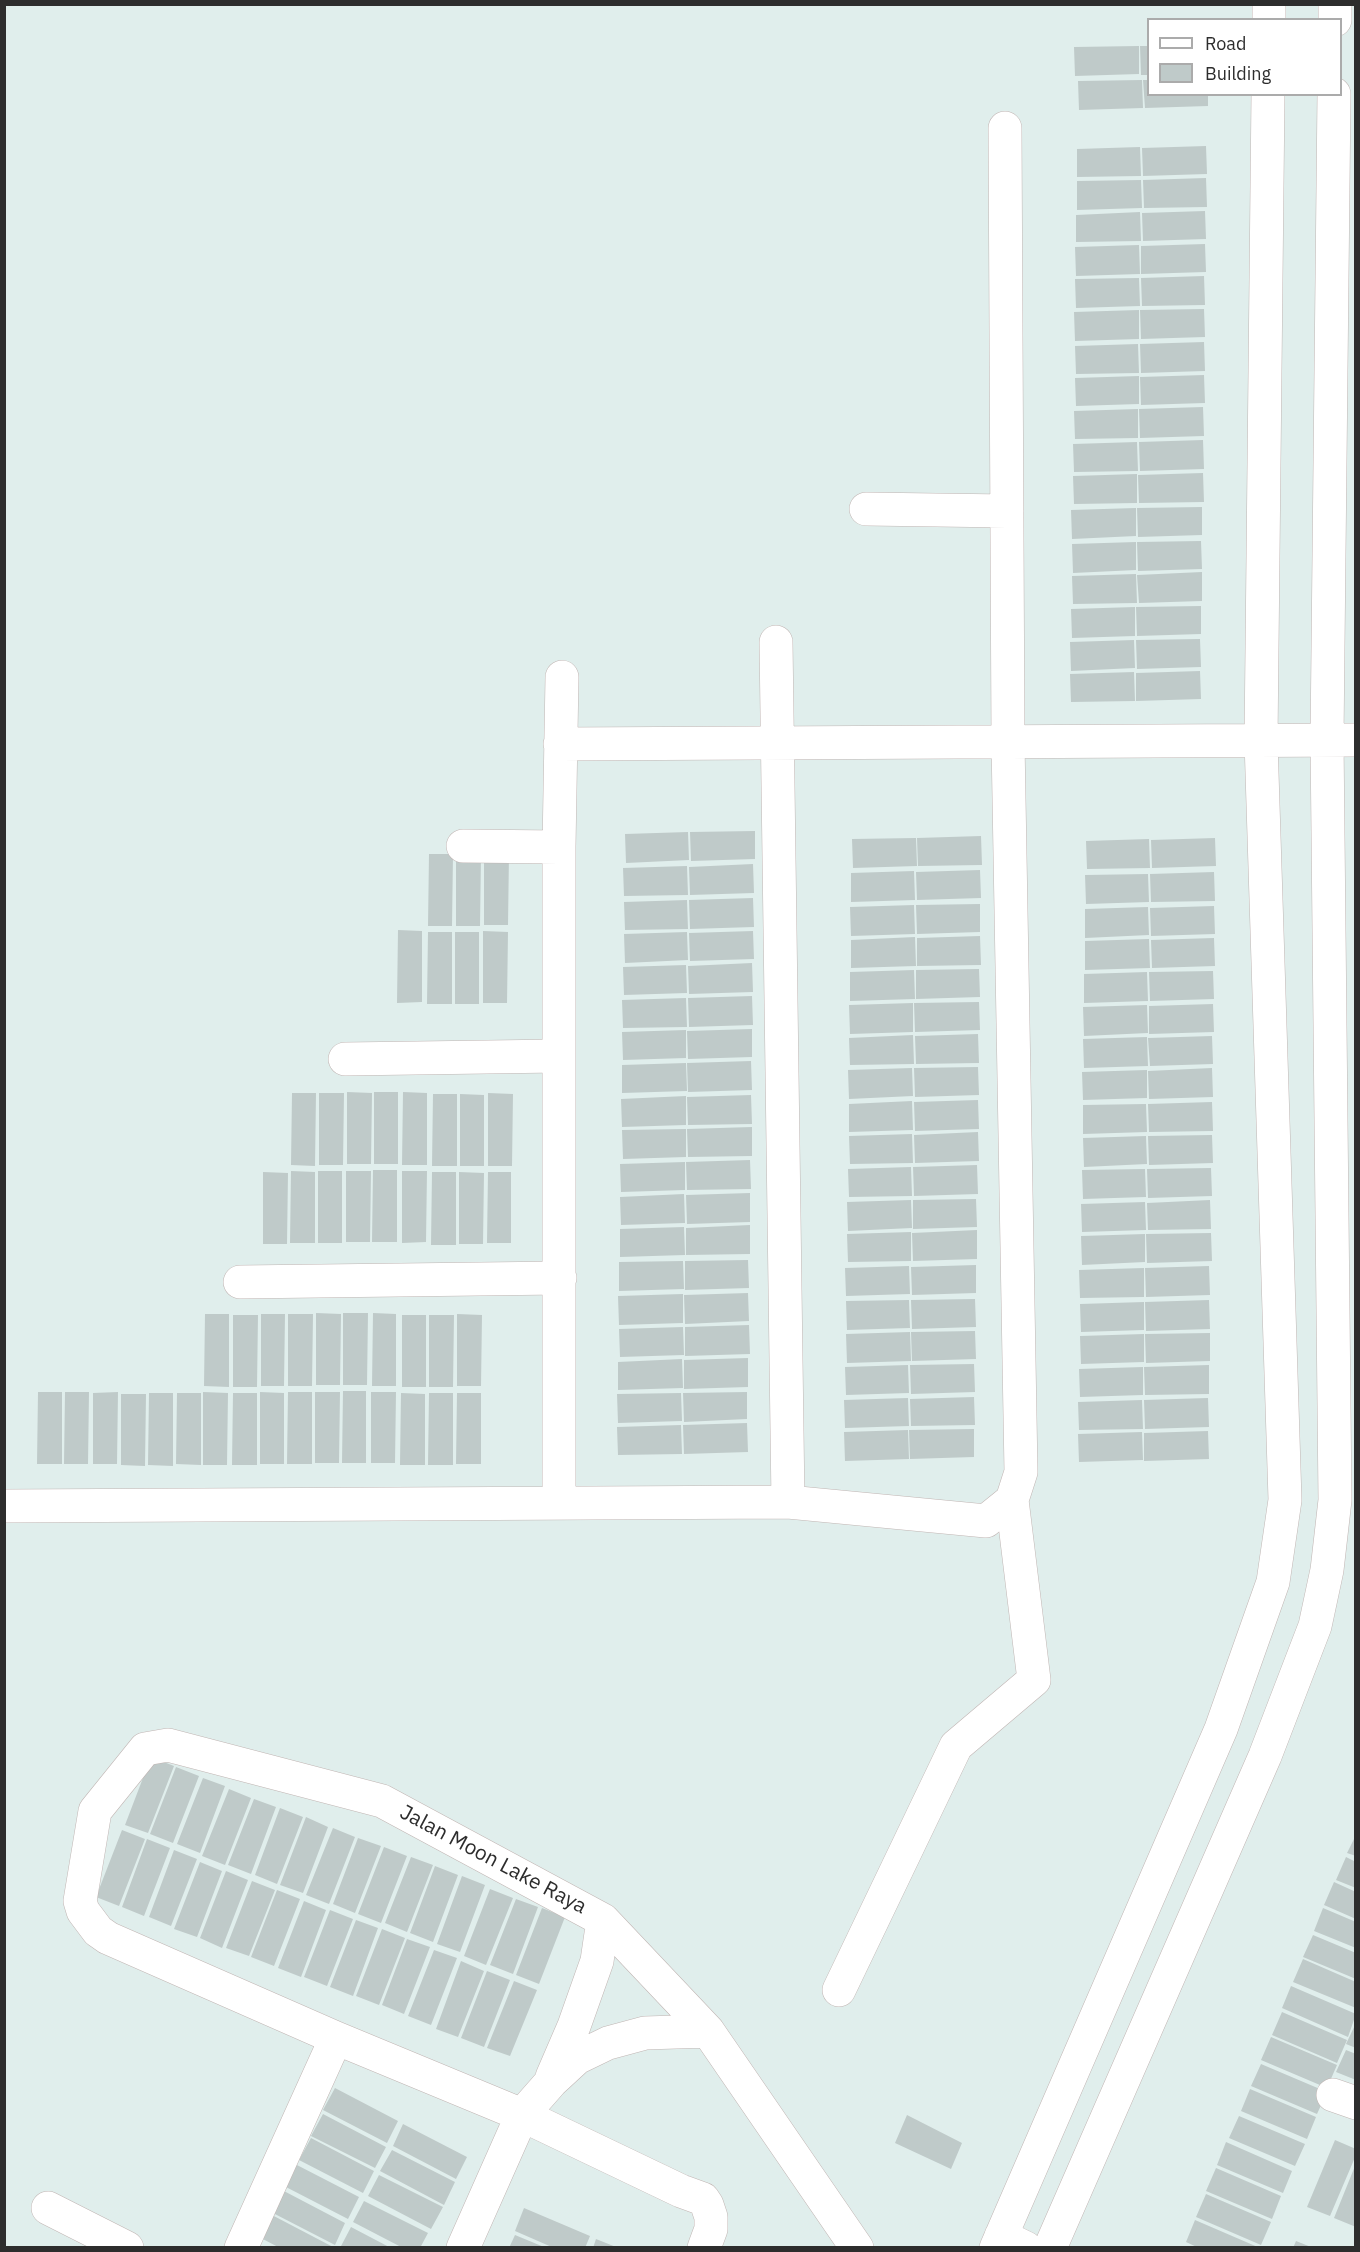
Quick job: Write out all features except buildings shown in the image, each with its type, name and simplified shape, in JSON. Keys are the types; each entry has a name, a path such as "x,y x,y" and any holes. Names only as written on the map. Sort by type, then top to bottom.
{"street":[{"path":"1008,2244 1221,1729 1273,1582 1285,1500 1261,741 1268,96"},
{"path":"1050,2247 1265,1756 1315,1626 1345,1501 1341,739 1334,96"},
{"path":"840,1990 956,1746 1034,1680 1012,1500 1021,1472 1008,742 1005,128"},
{"path":"866,509 1007,511"},
{"path":"776,642 788,1502"},
{"path":"560,1503 559,847 562,677"},
{"path":"560,744 1341,739"},
{"path":"463,846 559,847"},
{"path":"345,1059 559,1056"},
{"path":"240,1282 560,1278"},
{"path":"4,1506 788,1502 986,1521 1012,1500"},
{"path":"1285,1500 1345,1501"},
{"name":"Jalan Moon Lake Raya","path":"336,2038 108,1938 89,1921 80,1901 95,1811 145,1749 168,1745 382,1801 603,1920 708,2031 857,2247"},
{"path":"550,2082 574,2026 597,1961 603,1920"},
{"path":"463,2247 522,2115 550,2082 577,2058 608,2043 645,2033 708,2031"},
{"path":"241,2247 336,2038 522,2115 681,2191 703,2199 711,2217 711,2229 704,2247"},
{"path":"48,2208 127,2247"}]}
